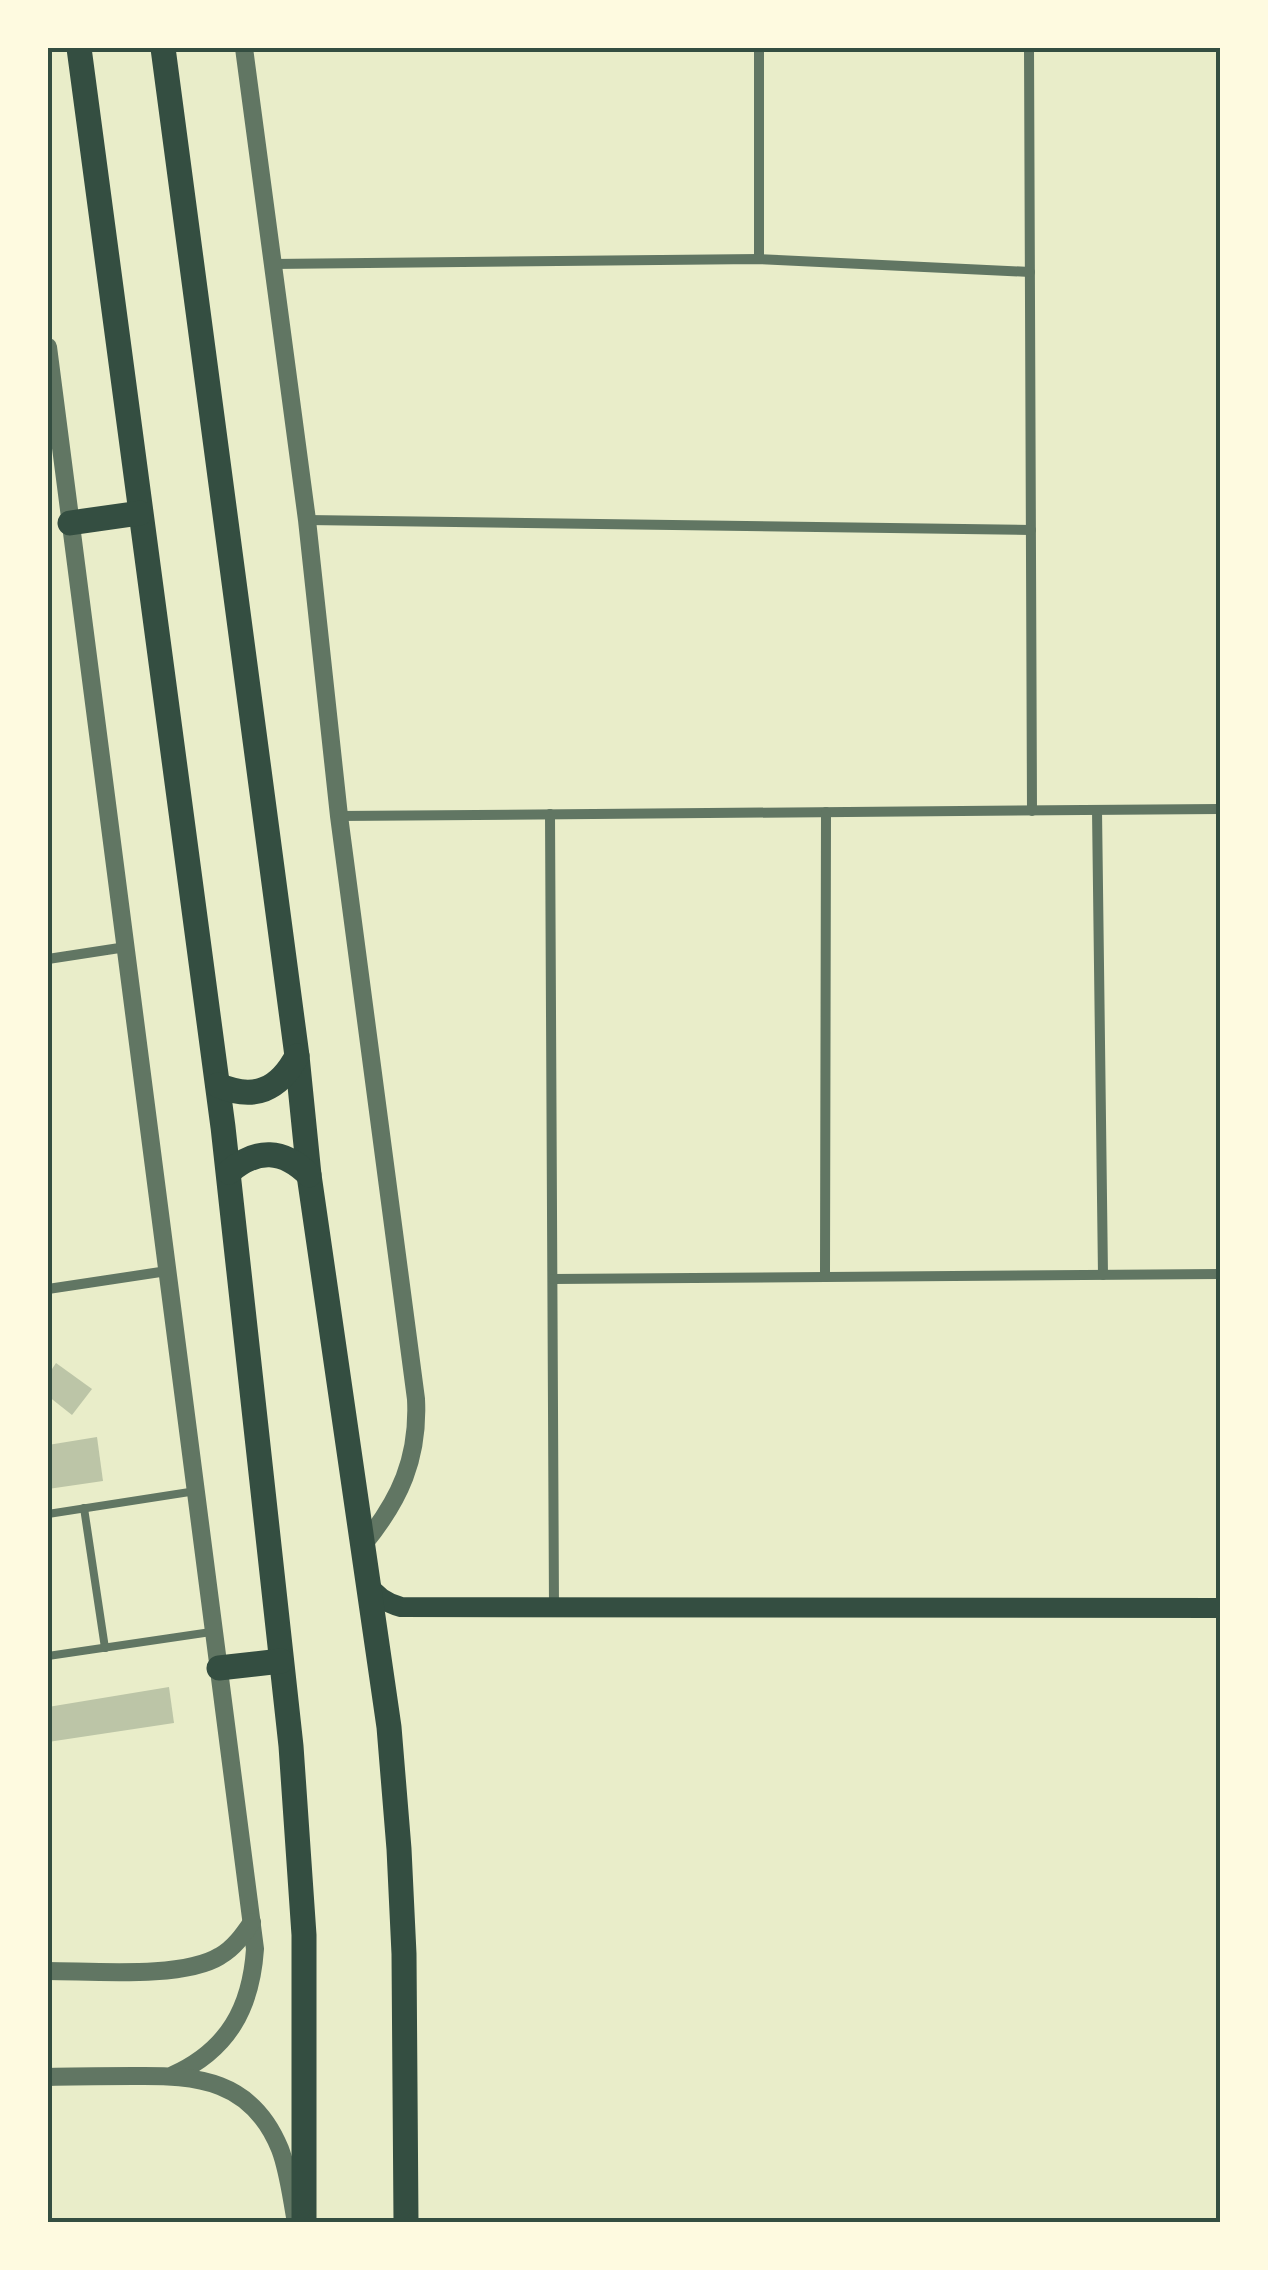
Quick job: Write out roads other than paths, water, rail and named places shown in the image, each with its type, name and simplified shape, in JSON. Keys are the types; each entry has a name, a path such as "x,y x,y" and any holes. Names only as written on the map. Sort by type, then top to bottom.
{"main road":[{"path":"79,48 218,1085 291,1746 304,1935 304,2222"},
{"path":"163,48 309,1175 388,1727 404,1954 406,2222"},
{"path":"70,523 140,513"},
{"path":"218,1085 232,1092 264,1090 279,1082 296,1056"},
{"path":"228,1172 254,1156 270,1154 298,1164 309,1175"},
{"path":"366,1581 380,1598 401,1607 1220,1608"},
{"path":"220,1668 280,1660"}],"street":[{"path":"244,48 307,520 339,816 417,1416 413,1454 406,1475 386,1514 363,1545"},
{"path":"758,259 759,48"},
{"path":"1029,48 1032,810"},
{"path":"272,264 758,259 1030,272"},
{"path":"48,347 255,1949 246,2002 233,2026 216,2048 173,2076"},
{"path":"307,520 1031,530"},
{"path":"1097,810 1103,1274"},
{"path":"339,816 1220,810"},
{"path":"825,1276 826,812"},
{"path":"550,814 554,1607"},
{"path":"48,960 126,948"},
{"path":"48,1289 168,1271"},
{"path":"553,1279 1220,1274"},
{"path":"48,1970 188,1969 222,1956 252,1922"},
{"path":"48,2077 173,2076 234,2091 252,2106 280,2149 296,2222"}],"lane":[{"path":"48,1514 196,1491"},
{"path":"84,1508 105,1648"},
{"path":"48,1656 214,1632"}]}
